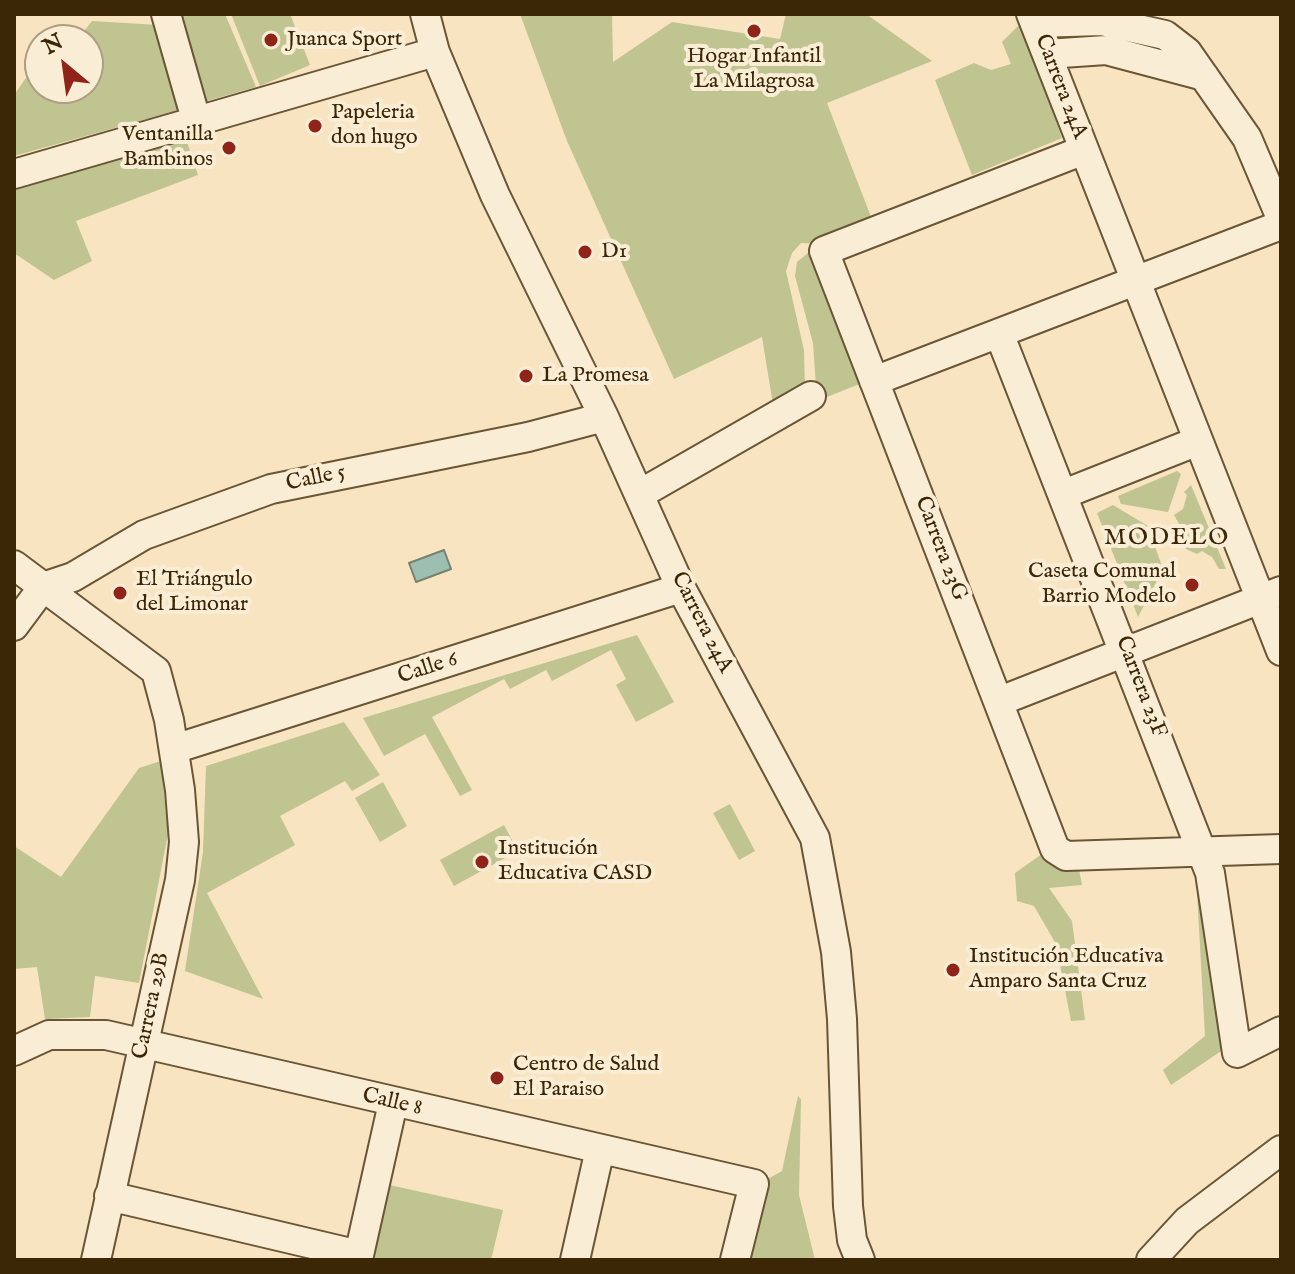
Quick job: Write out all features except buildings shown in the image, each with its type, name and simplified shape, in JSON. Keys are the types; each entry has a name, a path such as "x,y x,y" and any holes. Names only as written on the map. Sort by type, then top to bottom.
{"street":[{"path":"166,14 197,123"},
{"name":"Carrera 24A","path":"425,14 435,52 495,195 604,417 681,588 815,838 836,952 842,1019 848,1206 852,1240 860,1260"},
{"path":"1033,19 1102,21 1165,35 1187,52 1247,138 1281,218"},
{"name":"Carrera 24A","path":"1033,19 1198,441 1271,595 1281,651"},
{"path":"1047,54 1106,50 1204,76"},
{"path":"14,174 435,52"},
{"name":"Carrera 23G","path":"1084,150 824,251 1055,849 1066,856 1202,852"},
{"path":"874,381 1281,225"},
{"name":"Carrera 23F","path":"999,333 1126,651 1202,852 1213,886 1237,1053 1281,1031"},
{"path":"640,494 811,396"},
{"name":"Calle 5","path":"43,587 73,577 144,535 271,489 528,437 604,417"},
{"path":"1064,494 1198,441"},
{"name":"Carrera 29B","path":"14,565 151,665 169,720 174,749 184,842 180,880 96,1260"},
{"path":"14,626 43,587"},
{"name":"Calle 6","path":"174,749 681,588"},
{"path":"1000,701 1271,595"},
{"path":"1202,852 1281,849"},
{"name":"Calle 8","path":"22,1046 49,1035 74,1034 106,1035 144,1042 393,1103 754,1184 735,1260"},
{"path":"109,1196 359,1255 393,1103"},
{"path":"575,1260 600,1149"},
{"path":"1151,1260 1187,1221 1281,1150"}],"green space":[{"path":"176,14 225,14 256,87 203,102"},
{"name":"Juanca Sport","path":"231,14 290,14 310,65 260,86"},
{"path":"520,14 612,14 613,62 672,22 780,39 786,14 866,14 932,61 827,103 873,222 821,244 801,243 792,253 786,271 804,350 805,389 773,405 762,337 674,379 567,141"},
{"path":"92,21 158,25 186,108 14,156 14,95 24,81 24,104 104,104 104,24 90,24"},
{"path":"1020,24 1062,138 972,175 935,80 974,63 991,70 1011,64 1002,42"},
{"path":"186,139 198,175 76,221 92,261 54,280 14,253 14,187"},
{"path":"808,253 817,255 862,383 817,401 813,343 795,276 797,262"},
{"path":"1177,471 1181,474 1168,512 1121,504 1118,496"},
{"path":"1191,485 1226,569 1219,569 1212,557 1202,551 1197,554 1186,549 1184,543 1188,540 1174,515 1183,509 1187,495 1184,492"},
{"path":"1113,505 1153,529 1155,537 1152,538 1163,569 1138,617 1097,513"},
{"path":"637,635 674,702 636,722 616,685 626,679 611,650 552,681 546,670 510,689 504,679 432,717 472,790 460,796 425,734 384,756 363,718"},
{"path":"344,722 380,775 352,791 345,781 280,816 295,845 207,893 263,999 185,971 203,852 206,766"},
{"path":"161,761 168,834 139,983 95,976 90,1017 45,1019 37,967 14,969 14,846 61,877 139,768"},
{"path":"383,782 407,826 380,842 355,798"},
{"path":"730,804 755,851 739,860 713,813"},
{"path":"504,825 518,851 454,886 440,860"},
{"path":"1042,854 1079,869 1082,885 1049,888 1072,921 1085,1020 1071,1021 1056,944 1034,906 1017,901 1015,873"},
{"path":"1196,875 1227,1047 1171,1085 1163,1070 1205,1036"},
{"path":"798,1096 801,1099 799,1195 815,1260 740,1260 757,1185 782,1171"},
{"path":"385,1184 503,1210 491,1260 364,1260"}],"shaded area":[{"path":"444,550 451,569 416,582 409,563"}],"place":[{"name":"Hogar Infantil La Milagrosa","path":"754,31"},
{"name":"Juanca Sport","path":"271,40"},
{"name":"Papeleria don hugo","path":"315,126"},
{"name":"Ventanilla Bambinos","path":"229,148"},
{"name":"D1","path":"585,252"},
{"name":"La Promesa","path":"526,376"},
{"name":"Caseta Comunal Barrio Modelo","path":"1192,585"},
{"name":"El Triángulo del Limonar","path":"120,593"},
{"name":"Institución Educativa CASD","path":"482,862"},
{"name":"Institución Educativa Amparo Santa Cruz","path":"953,970"},
{"name":"Centro de Salud El Paraiso","path":"497,1078"}],"district":[{"name":"MODELO","path":"1167,539"}]}
